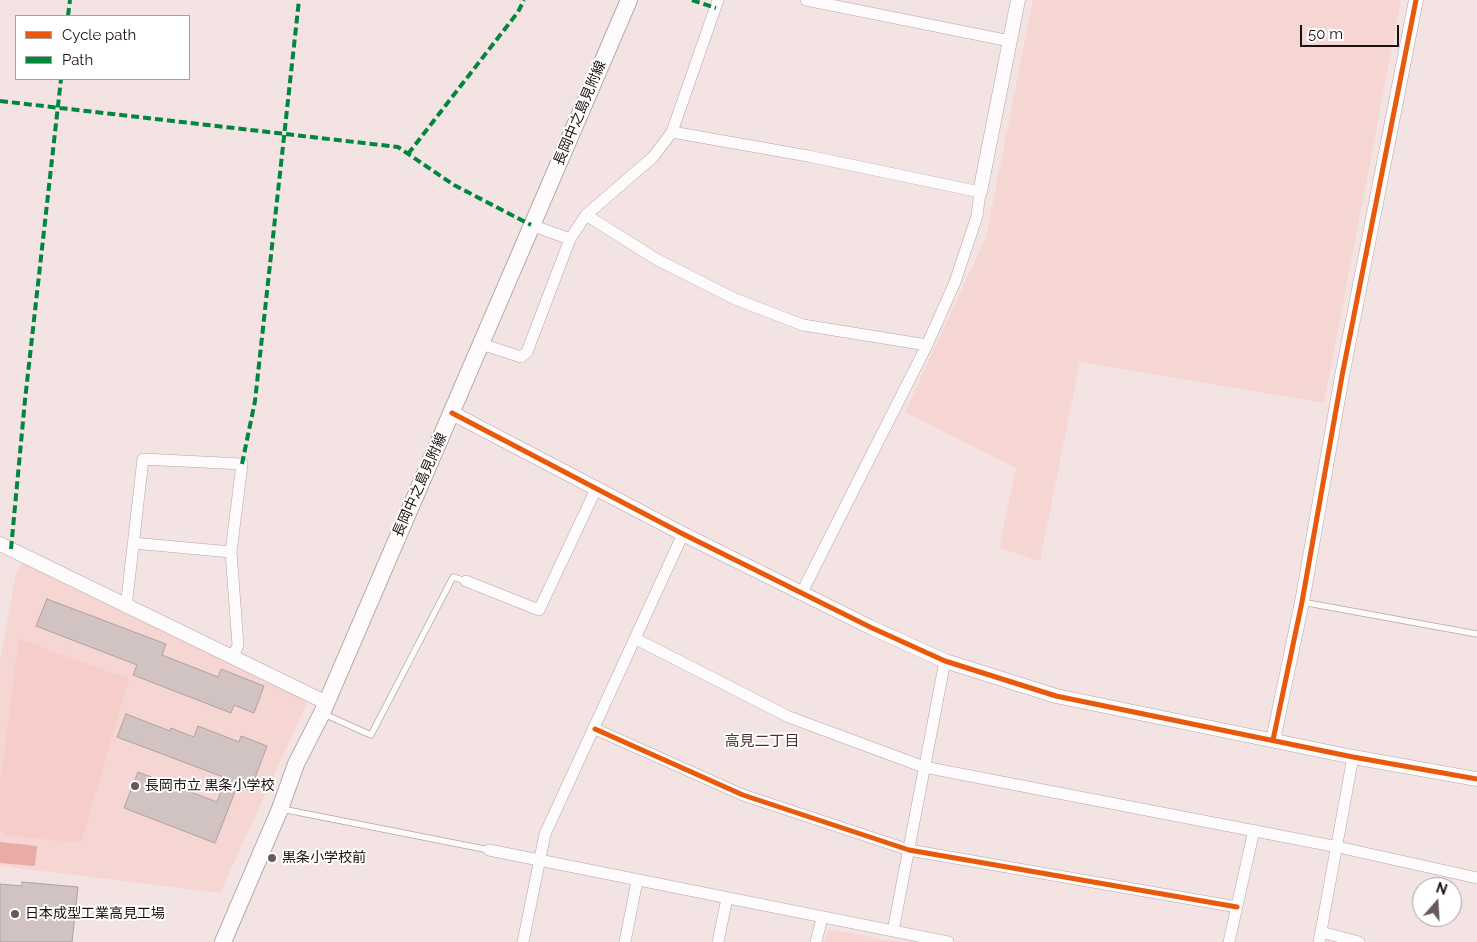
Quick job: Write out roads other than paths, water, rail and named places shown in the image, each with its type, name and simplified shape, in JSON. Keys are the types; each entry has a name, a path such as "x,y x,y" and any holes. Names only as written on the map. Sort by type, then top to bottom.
{"main road":[{"name":"長岡中之島見附線","path":"223,942 280,809 296,764 324,707 629,0"}],"street":[{"path":"481,344 521,357 527,352 570,239 586,215 653,157 672,132 718,0"},
{"path":"806,0 1010,41"},
{"path":"802,592 926,345 966,252 976,216 1018,0"},
{"path":"1273,740 1302,602 1344,366 1416,0"},
{"path":"672,132 808,156 980,192"},
{"path":"586,215 656,259 735,299 758,308 803,324 926,345"},
{"path":"531,225 570,239"},
{"path":"452,413 597,487 682,534 870,627 945,660 1056,696 1353,757 1477,779"},
{"path":"126,607 143,459 242,464 232,552 238,645 233,657"},
{"path":"466,581 539,610 597,487"},
{"path":"524,942 545,834 595,729 682,534"},
{"path":"134,543 232,552"},
{"path":"0,544 126,607 233,657 324,707"},
{"path":"636,639 789,717 924,767 1338,846 1477,878"},
{"path":"893,931 945,660"},
{"path":"595,729 743,795 909,850 1237,907"},
{"path":"1353,757 1320,937 1359,942"},
{"path":"1229,942 1254,830"},
{"path":"489,850 948,942"},
{"path":"625,942 637,881"},
{"path":"718,942 727,898"},
{"path":"816,942 822,918"}],"lane":[{"path":"324,707 371,735 453,577 466,581"},
{"path":"1302,602 1477,634"},
{"path":"280,809 489,850"}],"place":[{"name":"長岡市立 黒条小学校","path":"135,786"},
{"name":"黒条小学校前","path":"272,858"},
{"name":"日本成型工業高見工場","path":"15,914"}],"district":[{"name":"高見二丁目","path":"762,741"}]}
